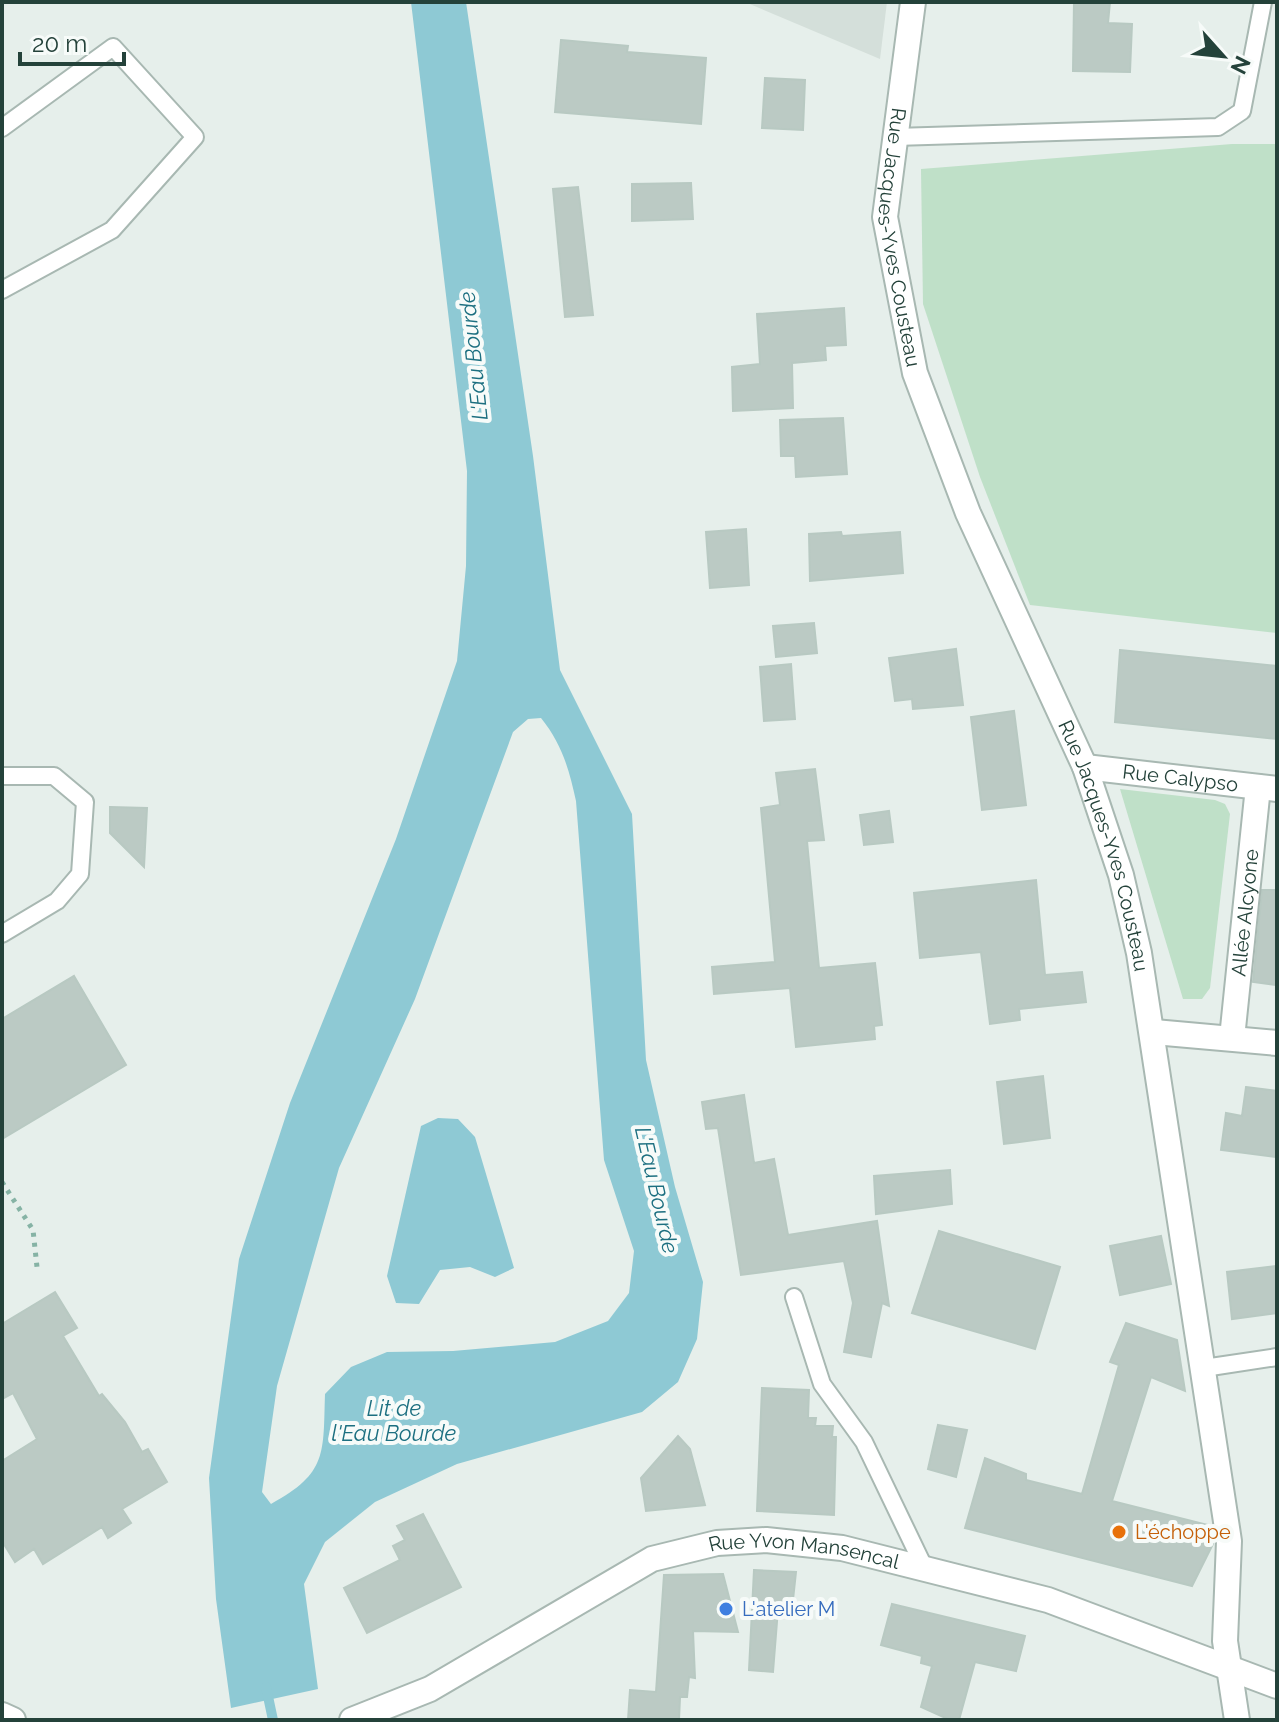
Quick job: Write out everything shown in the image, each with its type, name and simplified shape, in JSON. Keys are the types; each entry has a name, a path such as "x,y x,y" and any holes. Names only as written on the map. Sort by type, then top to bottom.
{"street":[{"name":"Rue Jacques-Yves Cousteau","path":"913,2 885,217 915,373 968,513 1085,767 1121,875 1154,1032 1229,1541 1225,1641 1237,1720"},
{"name":"Rue Calypso","path":"1085,767 1268,788"},
{"name":"Allée Alcyone","path":"1232,1038 1268,788"},
{"path":"1154,1032 1277,1043"},
{"name":"Rue Yvon Mansencal","path":"352,1720 430,1689 652,1559 684,1549 766,1540 842,1548 1048,1600 1277,1686"},
{"path":"2,1715 13,1720"}],"lane":[{"path":"895,137 1218,127 1242,111 1263,2"},
{"path":"2,128 113,47 195,137 112,230 2,290"},
{"path":"2,776 54,776 85,802 80,874 57,901 2,934"},
{"path":"794,1297 822,1384 864,1442 924,1567"},
{"path":"1204,1368 1277,1357"}],"path":[{"path":"2,1182 33,1230 37,1267"}],"shaded area":[{"path":"745,2 887,2 880,59"}],"green space":[{"path":"1232,144 1277,144 1277,633 1030,605 980,477 923,304 921,169"},
{"path":"1120,789 1215,800 1225,804 1230,814 1210,988 1202,999 1183,999"}],"water":[{"name":"Lit de l'Eau Bourde","path":"411,2 466,2 533,456 560,670 632,814 646,1060 675,1187 703,1282 697,1339 678,1382 642,1412 457,1464 375,1502 325,1542 304,1584 318,1689 231,1708 216,1599 209,1478 239,1259 290,1103 396,839 457,661 466,566 467,471","holes":["541,718 564,757 576,801 604,1160 634,1251 629,1293 608,1321 555,1342 453,1351 387,1352 351,1367 325,1394 322,1447 313,1471 290,1493 271,1504 262,1492 277,1386 339,1168 415,999 513,732 528,719"]},
{"path":"438,1118 458,1119 475,1137 514,1268 495,1277 470,1267 440,1270 419,1304 396,1303 387,1276 421,1126"}],"building":[{"path":"1074,2 1110,2 1108,23 1132,24 1130,72 1073,71"},
{"path":"561,40 628,46 627,52 706,58 701,124 555,112"},
{"path":"765,78 805,80 803,130 762,128"},
{"path":"691,183 693,219 632,221 632,184"},
{"path":"578,187 593,315 565,317 553,189"},
{"path":"844,308 846,345 825,346 826,360 792,363 793,408 733,411 732,367 760,364 757,314"},
{"path":"843,418 847,474 796,477 795,456 781,456 780,420"},
{"path":"746,529 749,585 710,588 706,532"},
{"path":"841,532 842,536 900,532 903,573 810,581 809,534"},
{"path":"814,623 817,653 776,657 773,626"},
{"path":"956,649 963,705 913,709 912,699 895,701 889,658"},
{"path":"1120,650 1277,666 1277,739 1115,722"},
{"path":"791,664 795,719 764,721 760,667"},
{"path":"1014,711 1026,805 982,810 971,717"},
{"path":"815,769 824,840 807,841 819,968 875,963 882,1025 874,1026 875,1039 796,1047 790,988 714,994 712,967 775,962 761,808 780,805 776,773"},
{"path":"110,807 147,808 144,867 110,833"},
{"path":"889,811 893,842 864,845 860,815"},
{"path":"1036,880 1045,975 1082,972 1086,1002 1019,1009 1020,1020 990,1024 981,952 920,958 914,893"},
{"path":"1262,890 1277,890 1277,985 1253,982"},
{"path":"74,976 126,1065 2,1139 2,1019"},
{"path":"1043,1076 1050,1138 1004,1144 997,1082"},
{"path":"1246,1087 1277,1091 1277,1157 1221,1150 1226,1113 1242,1116"},
{"path":"744,1095 754,1163 774,1159 788,1235 877,1221 889,1306 882,1303 871,1357 844,1352 853,1303 844,1261 741,1275 718,1128 706,1129 702,1102"},
{"path":"950,1170 952,1204 876,1214 874,1176"},
{"path":"939,1231 1060,1267 1035,1349 912,1313"},
{"path":"1161,1236 1171,1284 1120,1295 1110,1246"},
{"path":"1277,1266 1277,1313 1232,1319 1227,1272"},
{"path":"55,1292 77,1328 63,1336 99,1396 102,1394 125,1422 142,1452 148,1449 167,1482 122,1509 131,1523 108,1538 102,1527 43,1564 34,1549 15,1562 2,1541 2,1461 37,1439 13,1393 2,1399 2,1324"},
{"path":"1126,1323 1177,1340 1185,1391 1151,1377 1112,1501 1208,1525 1213,1544 1192,1586 965,1528 985,1458 1026,1474 1026,1480 1082,1494 1119,1365 1110,1362"},
{"path":"762,1388 809,1390 808,1418 816,1418 815,1426 833,1426 832,1437 836,1437 834,1515 757,1511"},
{"path":"938,1425 967,1430 956,1477 928,1469"},
{"path":"678,1436 690,1449 705,1505 646,1511 641,1478"},
{"path":"423,1514 461,1587 367,1633 344,1588 400,1560 393,1546 405,1540 397,1526"},
{"path":"754,1570 796,1572 792,1609 778,1609 773,1672 749,1670"},
{"path":"723,1574 738,1632 693,1631 695,1678 689,1677 687,1697 680,1697 679,1720 628,1720 630,1690 656,1692 664,1575"},
{"path":"892,1604 1025,1636 1016,1671 975,1662 959,1720 950,1720 921,1707 932,1666 921,1663 922,1656 881,1645"}],"waterway":[{"name":"L'Eau Bourde","path":"266,1687 273,1720"}],"place":[{"name":"L'échoppe","path":"1119,1532"},
{"name":"L'atelier M","path":"726,1609"}]}
